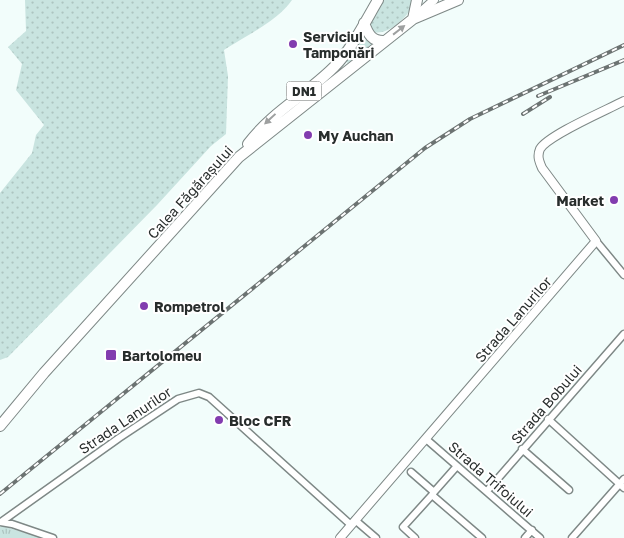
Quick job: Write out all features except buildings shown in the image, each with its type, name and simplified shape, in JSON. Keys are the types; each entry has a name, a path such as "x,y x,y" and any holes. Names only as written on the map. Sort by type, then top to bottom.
{"main road":[{"name":"DN1","path":"239,156 269,119 334,68 378,0"},
{"path":"413,19 417,0"},
{"name":"Calea Făgărașului","path":"0,426 44,373 239,156 413,19 458,0"},
{"path":"364,23 371,38 378,41 385,40"}],"street":[{"path":"413,19 434,0"},
{"path":"624,101 548,140 542,147 538,158 542,168 596,241 624,275"},
{"name":"Strada Lanurilor","path":"340,538 596,241"},
{"name":"Strada Bobului","path":"487,491 548,419 624,335"},
{"name":"Strada Lanurilor","path":"1,522 119,438 178,399 199,393 209,397 353,523"},
{"path":"548,419 623,483 572,538"},
{"name":"Strada Trifoiului","path":"426,439 540,538"},
{"path":"522,449 568,490"},
{"path":"415,538 403,527 457,466"},
{"path":"411,472 482,538"},
{"path":"1,522 53,538"},
{"path":"353,523 376,538"},
{"path":"525,538 532,530"}],"green space":[{"path":"25,0 292,0 270,21 224,50 228,76 226,134 211,146 157,205 8,357 0,360 0,193 32,153 36,135 44,125 16,90 22,64 8,47 26,31"},
{"path":"382,0 414,0 404,18 384,32 377,33 372,31 369,22"},
{"path":"361,32 372,44 348,63 345,61"},
{"path":"0,527 43,538 0,538"}],"railway":[{"path":"0,494 425,148 470,119 624,45"},
{"path":"538,96 624,60"},
{"path":"523,114 550,97"}],"place":[{"name":"Serviciul Tamponări","path":"293,44"},
{"name":"My Auchan","path":"308,135"},
{"name":"Market","path":"614,200"},
{"name":"Rompetrol","path":"144,306"},
{"name":"Bartolomeu","path":"111,355"},
{"name":"Bloc CFR","path":"219,420"}]}
